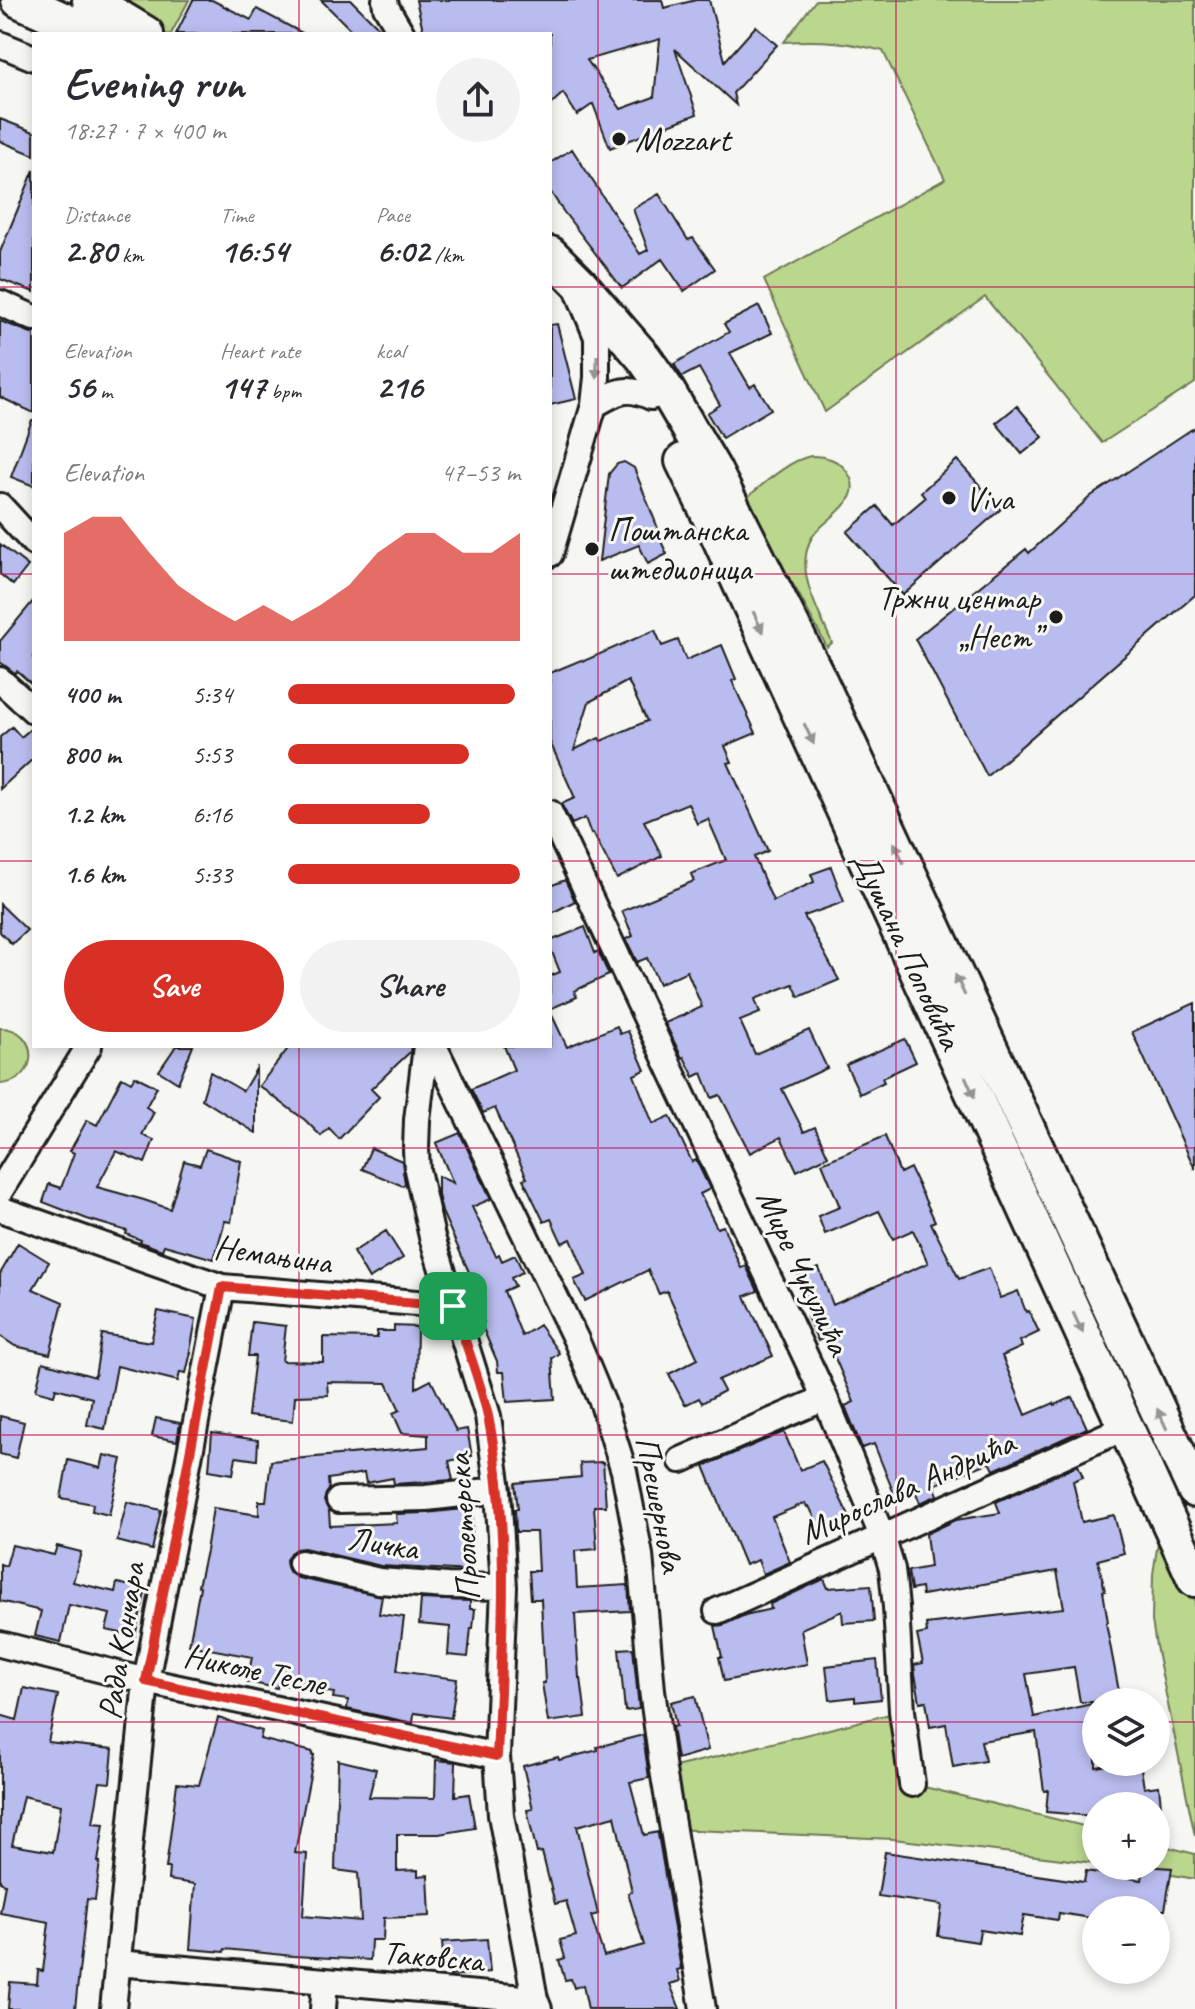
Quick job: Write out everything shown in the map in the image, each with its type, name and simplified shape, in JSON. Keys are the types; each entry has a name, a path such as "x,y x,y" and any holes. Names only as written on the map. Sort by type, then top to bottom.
{"main road":[{"path":"19,0 90,32"},
{"path":"90,0 143,32"},
{"name":"Душана Поповића","path":"561,265 644,358 713,469 818,678 1195,1490"},
{"name":"Душана Поповића","path":"615,325 711,520 1195,1579"}],"street":[{"path":"385,0 401,32"},
{"path":"0,44 32,57"},
{"path":"554,525 594,405 597,377 597,337 561,265"},
{"path":"0,303 32,317"},
{"path":"594,405 612,394 627,391 638,391 651,397"},
{"path":"0,506 32,541"},
{"path":"0,680 32,709"},
{"name":"Мире Чукулића","path":"552,817 825,1398 882,1536 892,1569 902,1711 912,1784"},
{"path":"0,1191 88,1048"},
{"name":"Пролетерска","path":"426,1048 417,1120 417,1170 432,1237 488,1416 498,1490 504,1587 497,1756 501,1815 537,2004"},
{"name":"Прешернова","path":"435,1048 577,1342 603,1404 624,1471 640,1555 659,1743 703,2009"},
{"name":"Немањина","path":"0,1209 222,1287 453,1306"},
{"name":"Рада Кончара","path":"113,2009 146,1681 222,1287"},
{"path":"681,1460 825,1398"},
{"name":"Мирослава Андрића","path":"717,1611 1126,1427"},
{"name":"Личка","path":"339,1500 426,1498 498,1490"},
{"name":"Личка","path":"301,1563 379,1581 504,1587"},
{"name":"Николе Тесле","path":"0,1644 146,1681 497,1756"},
{"name":"Таковска","path":"117,1963 537,2004"},
{"path":"323,2009 325,1981"}],"green space":[{"path":"90,0 189,0 172,32 143,32"},
{"path":"816,0 1195,0 1195,383 1102,443 985,297 825,412 764,280 945,179 883,51 834,42 784,42"},
{"path":"811,456 830,459 842,466 851,479 853,489 845,505 813,535 806,555 809,589 832,643 827,647 796,589 740,503 783,469"},
{"path":"0,1028 23,1036 30,1055 29,1065 23,1074 13,1081 0,1084"},
{"path":"1163,1510 1195,1579 1195,1836 1170,1714 1170,1688 1165,1688 1156,1646 1152,1621 1153,1574"},
{"path":"902,1711 912,1784 1082,1826 1082,1861 893,1839 672,1829 663,1770"},
{"path":"1170,1848 1195,1854 1195,1879 1170,1874"}],"building":[{"path":"193,0 212,0 251,20 257,9 300,32 177,32"},
{"path":"321,0 351,0 383,32 353,32"},
{"path":"416,0 662,0 664,8 709,0 725,61 756,26 777,45 733,93 736,105 675,49 697,114 610,148 593,104 577,115 563,93 552,103 552,32 424,32","holes":["660,39 654,97 621,109 587,60"]},
{"path":"0,119 32,131 32,154 0,141"},
{"path":"572,149 640,254 648,250 633,209 659,194 688,240 693,238 715,269 684,291 662,259 622,288 552,194 552,162"},
{"path":"32,175 32,291 0,279 0,252"},
{"path":"759,306 772,333 730,353 750,387 755,384 771,409 722,438 707,413 720,405 699,368 682,377 674,364 729,332 724,324"},
{"path":"0,321 32,333 32,412 0,397"},
{"path":"557,324 576,399 552,405 552,325"},
{"path":"1017,406 1043,437 1022,454 996,423"},
{"path":"32,420 32,485 11,477"},
{"name":"Тржни центар „Нест”","path":"1195,427 1195,595 987,776 915,639 1026,549 1029,553 1091,496"},
{"path":"957,460 1001,509 903,595 847,532 877,506 893,525 925,498 921,492"},
{"path":"624,462 634,468 667,554 648,564 639,545 599,561 609,474 617,464"},
{"path":"0,544 28,566 13,585 0,574"},
{"path":"32,602 32,684 0,662 0,641"},
{"path":"655,630 662,646 678,640 686,660 722,645 736,679 732,681 756,733 725,746 732,762 728,763 768,851 754,857 773,901 814,882 811,874 831,867 844,902 804,916 839,980 799,997 793,984 755,999 760,1013 740,1021 755,1054 809,1030 827,1068 782,1089 804,1132 815,1127 828,1156 797,1171 781,1137 750,1153 720,1095 712,1098 702,1073 694,1077 682,1058 665,1023 702,1007 687,971 659,984 647,958 637,962 626,939 633,936 622,911 694,881 691,874 726,860 708,819 697,824 688,803 644,821 662,856 617,879 585,818 572,824 561,804 575,798 552,746 552,672","holes":["628,681 647,721 601,741 599,738 574,750 589,702"]},
{"path":"12,727 21,737 32,728 32,760 0,789 0,737"},
{"path":"565,880 575,901 552,913 552,885"},
{"path":"0,904 27,930 12,944 0,932"},
{"path":"585,927 595,953 598,951 609,975 574,991 577,997 552,1008 552,975 560,972 552,952 552,940"},
{"path":"1195,1003 1195,1169 1132,1032"},
{"path":"552,1015 567,1047 617,1026 620,1034 628,1031 645,1070 634,1075 653,1124 670,1116 692,1162 696,1160 710,1189 700,1194 717,1228 723,1226 741,1268 746,1266 758,1291 745,1296 773,1356 718,1380 724,1391 702,1403 699,1398 685,1405 669,1374 698,1359 667,1291 659,1294 648,1270 585,1301 574,1280 586,1275 571,1239 562,1243 551,1219 544,1222 495,1108 483,1113 471,1089 514,1070 505,1048 552,1048"},
{"path":"905,1039 916,1062 882,1078 884,1082 860,1094 846,1065"},
{"path":"175,1048 192,1048 178,1083 159,1071"},
{"path":"288,1048 411,1048 371,1089 379,1097 339,1139 329,1128 321,1136 305,1120 259,1086"},
{"path":"256,1069 256,1133 202,1099 210,1072 243,1091"},
{"path":"135,1076 157,1087 146,1107 154,1112 142,1135 154,1140 145,1163 116,1151 97,1187 170,1209 184,1161 200,1165 206,1149 241,1161 231,1222 225,1221 214,1259 164,1245 162,1250 140,1242 126,1234 127,1231 43,1202 49,1184 61,1188 74,1153 70,1151 87,1120 97,1125 122,1077 131,1082"},
{"path":"460,1133 491,1199 472,1207 496,1256 499,1254 502,1261 515,1255 523,1272 511,1278 515,1286 504,1291 522,1336 539,1325 559,1353 552,1358 555,1399 507,1402 504,1372 498,1372 497,1361 481,1324 484,1322 472,1297 477,1295 466,1274 469,1272 442,1212 438,1195 438,1176 453,1183 436,1143"},
{"path":"885,1136 900,1173 910,1168 935,1221 931,1223 959,1279 989,1268 1000,1298 1018,1291 1026,1312 1029,1311 1039,1332 1020,1341 1022,1347 1002,1356 1026,1415 1073,1397 1087,1428 994,1470 990,1462 934,1485 938,1495 920,1503 916,1493 897,1501 874,1444 862,1448 845,1406 854,1402 826,1337 818,1341 807,1317 812,1315 798,1276 819,1268 833,1305 928,1263 913,1230 893,1239 879,1211 825,1234 818,1216 840,1207 822,1163"},
{"path":"371,1148 402,1161 403,1186 362,1169"},
{"path":"386,1231 403,1258 369,1279 353,1252"},
{"path":"18,1243 49,1262 33,1289 63,1302 50,1354 15,1346 0,1336 0,1274"},
{"path":"158,1311 196,1319 186,1373 180,1372 178,1381 117,1366 105,1429 87,1425 92,1398 56,1388 54,1395 36,1390 43,1362 95,1377 102,1334 151,1342"},
{"path":"252,1322 286,1326 282,1361 323,1362 323,1337 377,1338 377,1331 394,1331 394,1326 417,1327 416,1388 431,1380 456,1431 467,1429 472,1456 449,1461 453,1480 394,1484 393,1478 366,1483 364,1473 328,1479 329,1490 324,1501 329,1511 330,1526 397,1523 396,1514 473,1508 471,1571 381,1566 304,1548 290,1553 286,1560 290,1573 298,1578 382,1596 379,1614 404,1617 397,1671 457,1679 451,1718 414,1713 413,1723 347,1709 348,1700 333,1698 334,1693 247,1682 252,1657 189,1645 213,1508 259,1515 259,1501 266,1501 271,1461 428,1447 428,1435 402,1433 393,1413 400,1410 387,1383 327,1382 328,1395 295,1396 293,1421 248,1416 255,1356 248,1356"},
{"path":"0,1416 24,1422 16,1458 0,1454"},
{"path":"156,1418 180,1423 177,1441 152,1436"},
{"path":"784,1432 800,1470 822,1461 850,1518 821,1531 805,1503 772,1517 790,1562 763,1574 758,1560 745,1565 704,1466"},
{"path":"212,1433 258,1440 257,1460 236,1457 233,1474 209,1470"},
{"path":"104,1455 122,1459 109,1515 92,1511 93,1504 61,1498 68,1460 101,1468"},
{"path":"603,1462 606,1506 594,1506 597,1549 575,1551 577,1588 628,1585 630,1611 575,1614 579,1678 586,1717 548,1722 542,1683 545,1683 541,1599 531,1599 529,1571 538,1571 536,1532 516,1532 515,1509 518,1509 515,1483 581,1477 580,1463"},
{"path":"1078,1465 1083,1477 1073,1481 1082,1522 1114,1515 1124,1553 1098,1560 1118,1688 1082,1688 1080,1702 1074,1667 1026,1674 1034,1717 1082,1706 1082,1776 1142,1776 1144,1788 1159,1786 1160,1792 1082,1792 1082,1815 1046,1812 1048,1790 1044,1791 1036,1732 981,1741 985,1761 953,1767 946,1724 930,1727 926,1701 920,1702 914,1665 923,1663 917,1635 927,1633 926,1624 1064,1608 1057,1571 922,1595 921,1588 911,1590 908,1571 930,1567 926,1534 956,1520 1000,1513 996,1502"},
{"path":"127,1502 161,1510 152,1550 117,1541"},
{"path":"12,1545 54,1555 57,1546 81,1552 73,1582 115,1592 117,1583 146,1589 135,1636 106,1630 110,1614 69,1605 61,1642 35,1636 41,1611 0,1601 0,1564 6,1566"},
{"path":"824,1579 828,1588 871,1585 874,1621 843,1623 842,1611 801,1629 807,1664 724,1681 715,1626 771,1609 770,1604"},
{"path":"421,1599 470,1601 470,1609 475,1609 468,1657 448,1655 450,1627 419,1624"},
{"path":"633,1648 639,1709 625,1711 619,1649"},
{"path":"877,1660 881,1699 855,1702 855,1697 830,1700 826,1666"},
{"path":"24,1688 58,1695 48,1742 113,1749 110,1783 100,1782 93,1823 104,1824 95,1900 87,1899 75,2009 8,2009 10,1982 37,1984 38,1970 43,1971 49,1922 0,1913 5,1884 0,1882 0,1715 17,1720","holes":["23,1796 61,1805 53,1852 12,1845"]},
{"path":"695,1696 708,1750 677,1759 672,1727 676,1726 671,1702"},
{"path":"218,1718 262,1731 260,1739 313,1752 295,1853 307,1854 303,1916 361,1921 358,1873 335,1870 338,1760 376,1769 369,1797 435,1798 436,1760 456,1762 455,1796 469,1794 475,1828 439,1834 397,1834 397,1871 418,1870 418,1876 428,1875 430,1916 384,1918 383,1940 371,1940 370,1960 190,1949 195,1884 168,1880 169,1868 166,1868 177,1783 199,1785"},
{"path":"643,1735 649,1778 630,1782 644,1835 658,1832 681,1969 677,1970 680,1981 670,1984 680,2009 588,2009 583,1985 574,1988 571,1979 565,1980 559,1960 565,1958 560,1940 576,1936 566,1901 555,1904 542,1852 537,1853 527,1810 533,1809 523,1766 598,1750 597,1747","holes":["615,1816 632,1892 628,1893 644,1945 604,1956 591,1916 598,1914 577,1826"]},
{"path":"885,1852 1084,1882 1170,1880 1167,1896 1082,1896 1082,1917 1059,1913 1058,1920 1024,1915 1020,1936 980,1930 978,1942 938,1936 942,1905 878,1896"},
{"path":"487,1939 490,1972 450,1976 449,1965 444,1966 442,1942"}],"place":[{"name":"Mozzart","path":"619,139"},
{"name":"Viva","path":"949,498"},
{"name":"Поштанска штедионица","path":"592,549"},
{"name":"Тржни центар „Нест”","path":"1056,617"}],"route":[{"path":"222,1287 453,1306 488,1416 498,1490 504,1587 497,1756 146,1681 222,1287"}]}
